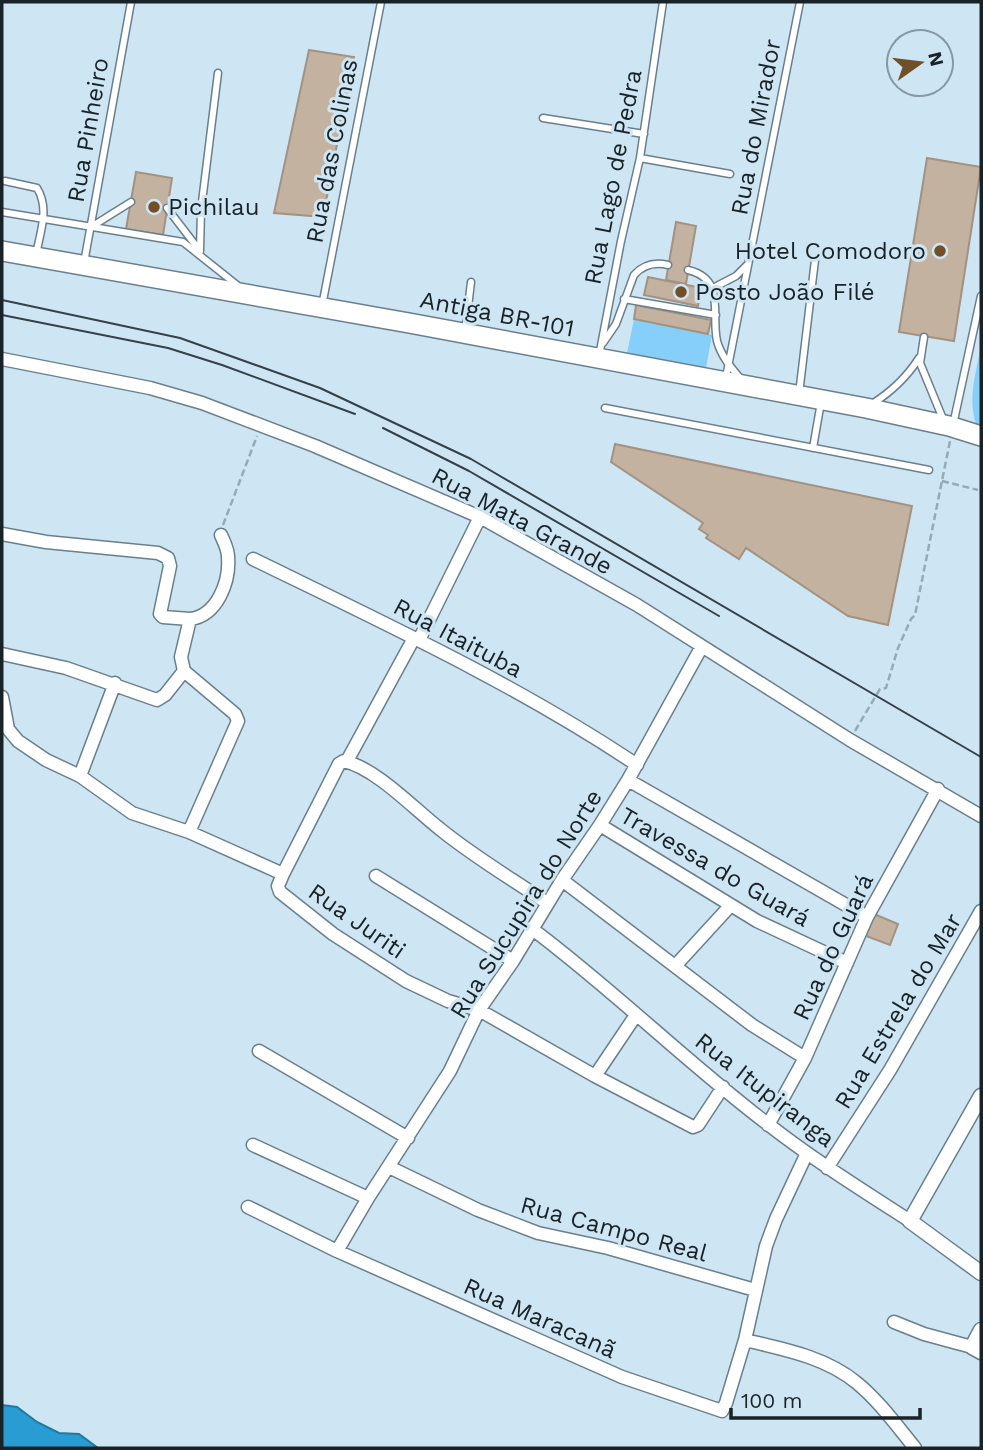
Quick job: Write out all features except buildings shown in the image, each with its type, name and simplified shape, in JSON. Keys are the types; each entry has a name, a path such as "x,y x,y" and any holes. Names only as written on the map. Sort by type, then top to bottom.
{"main road":[{"name":"Antiga BR-101","path":"2,251 322,309 727,374 750,387 951,426 981,436"}],"street":[{"name":"Rua Mata Grande","path":"2,360 150,388 202,403 337,455 480,517 637,605 850,740 981,816"},
{"path":"352,764 480,517"},
{"path":"2,534 46,542 148,551 164,556 168,558 170,566 160,612 163,617 190,619 209,614 218,599 229,557 221,535"},
{"name":"Rua Itaituba","path":"253,559 470,665 584,730 637,765"},
{"path":"189,832 239,721 235,714 184,671 181,660 190,619"},
{"name":"Rua Sucupira do Norte","path":"337,1251 450,1071 479,1010 628,780 701,648"},
{"path":"2,655 66,668 115,683 157,700 162,698 184,671"},
{"path":"80,776 115,683"},
{"name":"Rua Juriti","path":"2,696 6,723 13,736 46,760 80,776 132,813 189,832 283,874 278,886 280,892 333,934 423,990 448,1002 479,1010 595,1076 693,1127 698,1125 723,1087"},
{"path":"283,874 341,762 352,764 408,800 452,839 547,902"},
{"path":"628,780 867,917"},
{"name":"Rua do Guará","path":"768,1125 805,1059 867,917 938,789"},
{"name":"Travessa do Guará","path":"600,825 730,906 848,963"},
{"path":"376,876 513,961"},
{"path":"562,880 752,1025 805,1059"},
{"path":"676,965 730,906"},
{"name":"Rua Estrela do Mar","path":"827,1168 890,1070 981,911"},
{"name":"Rua Itupiranga","path":"531,928 593,976 768,1125 981,1273"},
{"path":"595,1076 636,1015"},
{"path":"259,1051 408,1138"},
{"path":"910,1222 981,1096"},
{"path":"253,1145 368,1198"},
{"path":"807,1153 773,1227 755,1290 745,1340 809,1357 845,1374 867,1392 915,1448"},
{"name":"Rua Campo Real","path":"389,1167 478,1210 538,1233 608,1248 755,1290"},
{"path":"247,1207 337,1251"},
{"name":"Rua Maracanã","path":"337,1251 622,1377 719,1411 723,1410 726,1403 745,1340"},
{"path":"894,1322 977,1350 981,1330"}],"lane":[{"name":"Rua Pinheiro","path":"84,265 131,2"},
{"name":"Rua das Colinas","path":"322,309 381,2"},
{"name":"Rua Lago de Pedra","path":"600,352 640,158 663,2"},
{"name":"Rua do Mirador","path":"727,374 800,2"},
{"path":"200,251 201,210 218,73"},
{"path":"543,118 644,134"},
{"path":"640,158 730,174"},
{"path":"5,181 37,188 44,199 36,257"},
{"path":"91,227 131,202"},
{"path":"167,208 207,260"},
{"path":"2,212 183,242 248,295"},
{"path":"799,396 815,260"},
{"path":"713,288 736,276 750,262"},
{"path":"600,352 616,324 624,299 639,270 649,265 668,265"},
{"path":"688,270 704,276 713,288 717,341 727,374"},
{"path":"465,333 471,282"},
{"path":"951,426 981,296"},
{"path":"624,299 716,315"},
{"path":"924,337 920,363 922,370 941,416 951,426"},
{"path":"866,408 904,378 922,349"},
{"path":"813,448 821,400"},
{"path":"605,408 929,470"}],"path":[{"path":"850,740 880,688 886,688 898,648 915,615 951,426"},
{"path":"221,535 261,427"},
{"path":"942,481 978,490"}],"shaded area":[{"path":"634,319 712,335 706,368 627,353"},
{"path":"981,346 981,436 972,403"},
{"path":"2,1405 17,1407 37,1422 59,1433 79,1434 98,1448 2,1448"}],"tram line":[{"path":"2,300 180,338 320,388 471,459 981,757"},
{"path":"2,315 168,348 355,414"},
{"path":"383,428 469,471 719,616"}],"place":[{"name":"Pichilau","path":"154,207"},
{"name":"Hotel Comodoro","path":"940,251"},
{"name":"Posto João Filé","path":"681,292"}]}
